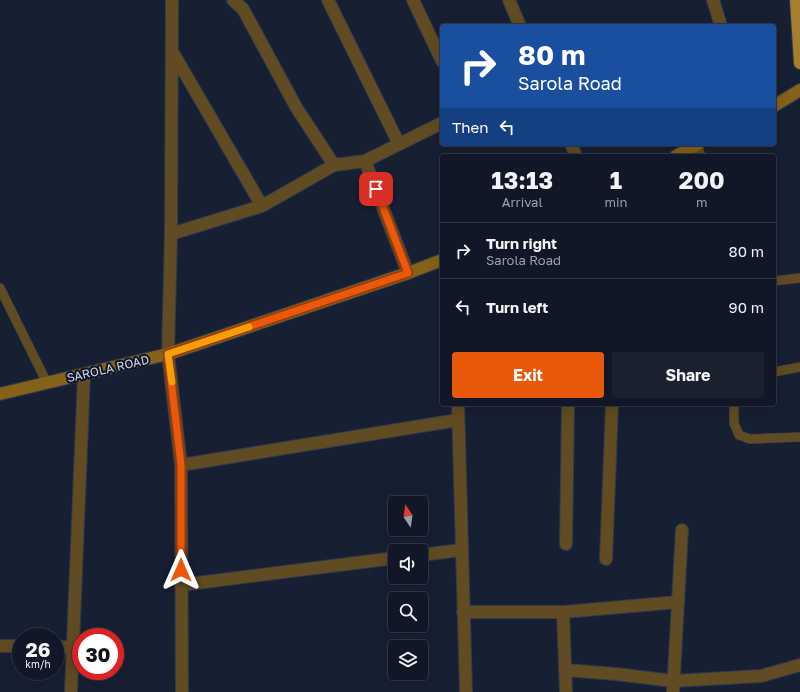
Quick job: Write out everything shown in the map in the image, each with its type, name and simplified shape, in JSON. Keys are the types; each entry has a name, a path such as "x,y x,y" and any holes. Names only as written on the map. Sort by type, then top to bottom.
{"highway":[{"path":"796,0 800,63"}],"main road":[{"path":"776,105 800,90"},
{"path":"682,154 699,148"},
{"name":"SAROLA ROAD","path":"0,394 168,354 440,261"}],"street":[{"path":"172,0 171,234 168,354 181,465 182,692"},
{"path":"233,0 243,9 296,107 334,165"},
{"path":"328,0 399,144"},
{"path":"413,0 440,57"},
{"path":"509,0 519,24"},
{"path":"713,0 720,24"},
{"path":"172,50 262,206"},
{"path":"171,234 262,206 334,165 365,161 440,124"},
{"path":"365,161 408,273"},
{"path":"74,628 84,374"},
{"path":"458,406 466,692"},
{"path":"566,544 568,406"},
{"path":"606,559 612,406"},
{"path":"181,465 458,420"},
{"path":"673,687 682,530"},
{"path":"428,554 462,550"},
{"path":"181,585 388,559"},
{"path":"463,612 563,612 678,602"},
{"path":"563,612 566,692"},
{"path":"0,646 12,646"},
{"path":"565,670 616,674 673,687 761,676 800,665"},
{"path":"71,692 72,670"}],"lane":[{"path":"776,281 800,278"},
{"path":"0,288 47,383"},
{"path":"776,372 800,368"},
{"path":"734,406 734,423 739,435 750,439 800,437"}],"slow traffic":[{"path":"172,382 168,354 249,327"}],"route":[{"path":"181,570 181,465 168,354 408,273 376,189"}]}
